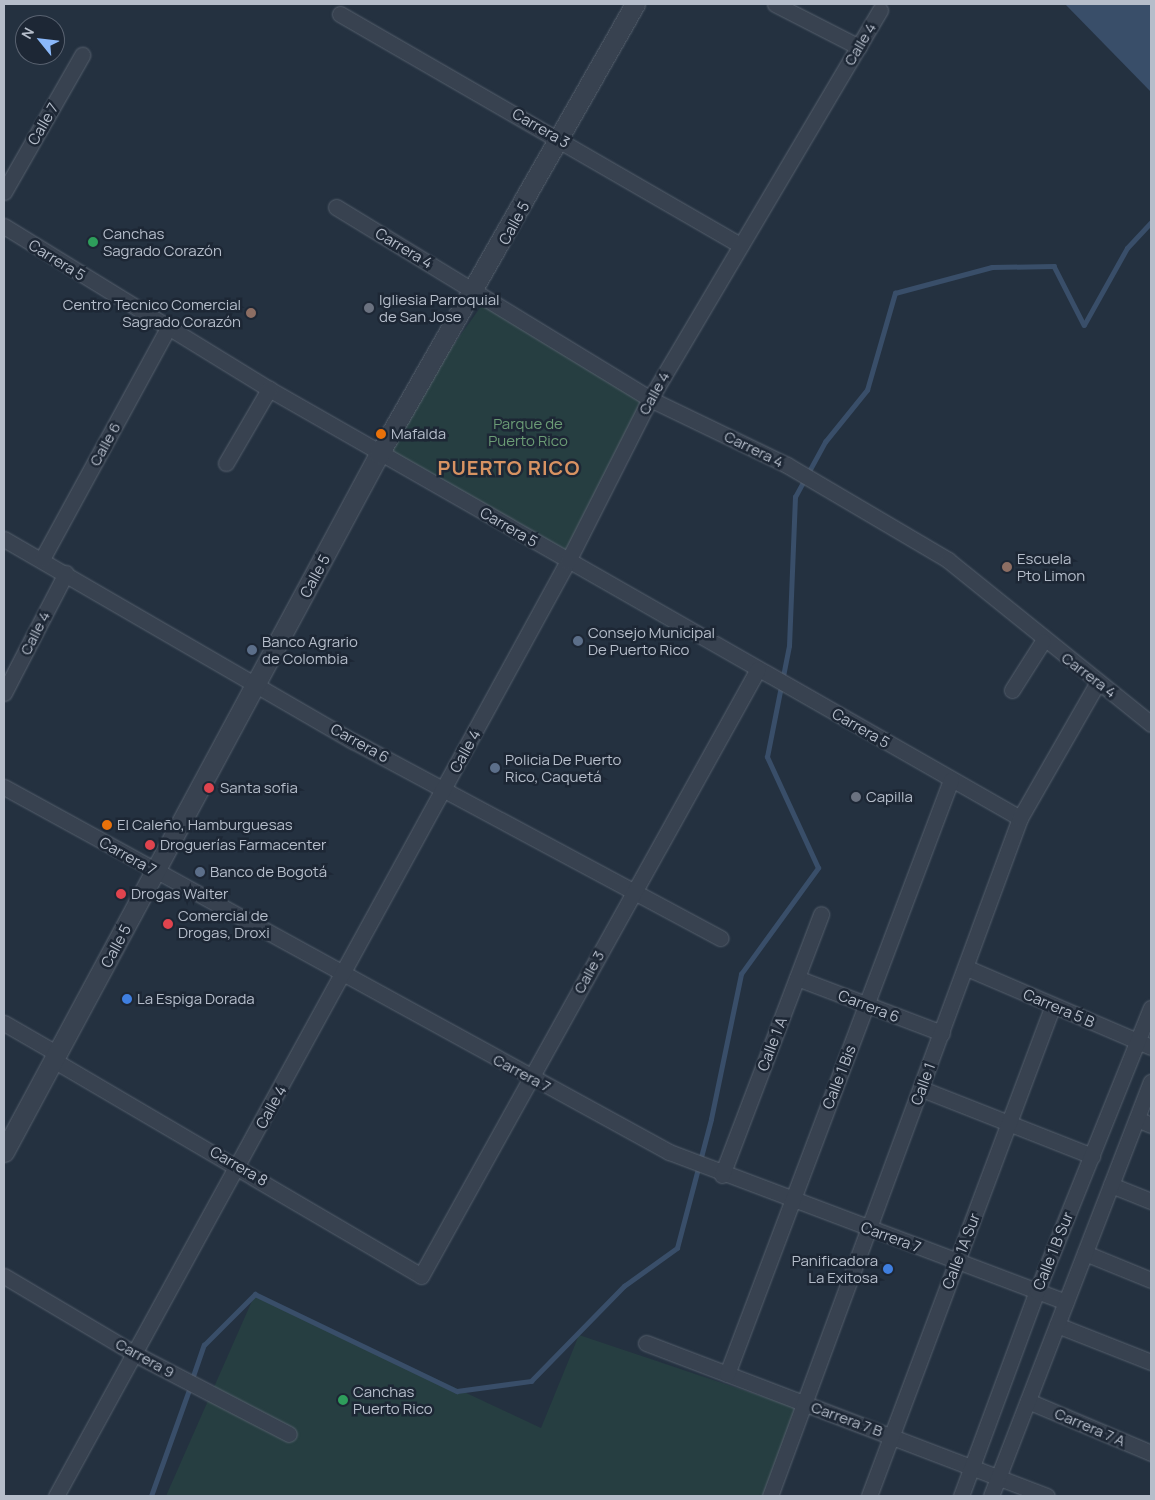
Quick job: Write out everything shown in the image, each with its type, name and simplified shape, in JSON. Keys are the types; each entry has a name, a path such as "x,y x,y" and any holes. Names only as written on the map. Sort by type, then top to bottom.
{"street":[{"name":"Calle 5","path":"4,1152 258,684 379,454 476,290 635,4"},
{"path":"774,4 859,46"},
{"name":"Calle 4","path":"56,1496 137,1354 238,1165 568,561 650,399 880,10"},
{"name":"Carrera 3","path":"340,14 560,139 740,245"},
{"name":"Calle 7","path":"4,192 82,56"},
{"name":"Carrera 4","path":"336,207 476,290 650,399 787,465 948,560 1043,641 1151,724"},
{"name":"Carrera 5","path":"4,226 167,330 269,390 1020,818"},
{"name":"Calle 6","path":"42,559 167,330"},
{"path":"226,464 269,390"},
{"name":"Carrera 6","path":"4,539 42,559 354,741 636,889 721,938"},
{"name":"Calle 4","path":"4,693 66,573"},
{"path":"1012,690 1043,641"},
{"name":"Calle 3","path":"421,1276 636,889 764,672"},
{"name":"Calle 1","path":"770,1496 868,1228 967,968 1020,818 1098,682"},
{"name":"Calle 1 Bis","path":"727,1374 951,780"},
{"name":"Carrera 7","path":"4,787 342,976 669,1152 715,1173 1066,1302"},
{"name":"Calle 1 A","path":"715,1173 797,978 821,914"},
{"name":"Carrera 5 B","path":"967,968 1145,1044"},
{"name":"Carrera 6","path":"797,978 942,1033"},
{"name":"Calle 1A Sur","path":"869,1496 1052,1005"},
{"name":"Calle 1 B Sur","path":"961,1496 1037,1291 1092,1156 1145,1044 1151,1008"},
{"name":"Carrera 8","path":"4,1023 57,1057 421,1276"},
{"name":"Calle 1 B Sur","path":"991,1496 1151,1082"},
{"path":"922,1090 1092,1156"},
{"path":"1137,1119 1151,1125"},
{"path":"1111,1185 1151,1201"},
{"path":"1085,1253 1151,1280"},
{"name":"Carrera 9","path":"4,1276 137,1354 289,1434"},
{"path":"1058,1325 1151,1362"},
{"name":"Carrera 7 B","path":"646,1343 972,1465 1047,1496"},
{"name":"Carrera 7 A","path":"1028,1400 1151,1453"}],"green space":[{"name":"Parque de Puerto Rico","path":"482,305 650,399 568,556 389,451 439,365"},
{"name":"Canchas Puerto Rico","path":"255,1294 541,1428 579,1335 800,1409 768,1496 166,1496"}],"water":[{"path":"1065,4 1151,4 1151,92"}],"waterway":[{"path":"192,1379 204,1345 255,1294 457,1391 531,1381 624,1286 677,1248 711,1119 741,974 818,868 767,757 789,646 795,497 825,442 867,390 895,293 992,267 1054,266 1084,325 1127,248 1151,222"},
{"path":"151,1496 190,1387"}],"place":[{"name":"Canchas Sagrado Corazón","path":"93,242"},
{"name":"Igliesia Parroquial de San Jose","path":"369,308"},
{"name":"Centro Tecnico Comercial Sagrado Corazón","path":"251,313"},
{"name":"Mafalda","path":"381,434"},
{"name":"Escuela Pto Limon","path":"1007,567"},
{"name":"Consejo Municipal De Puerto Rico","path":"578,641"},
{"name":"Banco Agrario de Colombia","path":"252,650"},
{"name":"Policia De Puerto Rico, Caquetá","path":"495,768"},
{"name":"Santa sofia","path":"209,788"},
{"name":"Capilla","path":"856,797"},
{"name":"El Caleño, Hamburguesas","path":"107,825"},
{"name":"Droguerías Farmacenter","path":"150,845"},
{"name":"Banco de Bogotá","path":"200,872"},
{"name":"Drogas Walter","path":"121,894"},
{"name":"Comercial de Drogas, Droxi","path":"168,924"},
{"name":"La Espiga Dorada","path":"127,999"},
{"name":"Panificadora La Exitosa","path":"888,1269"},
{"name":"Canchas Puerto Rico","path":"343,1400"}],"district":[{"name":"PUERTO RICO","path":"509,467"}]}
